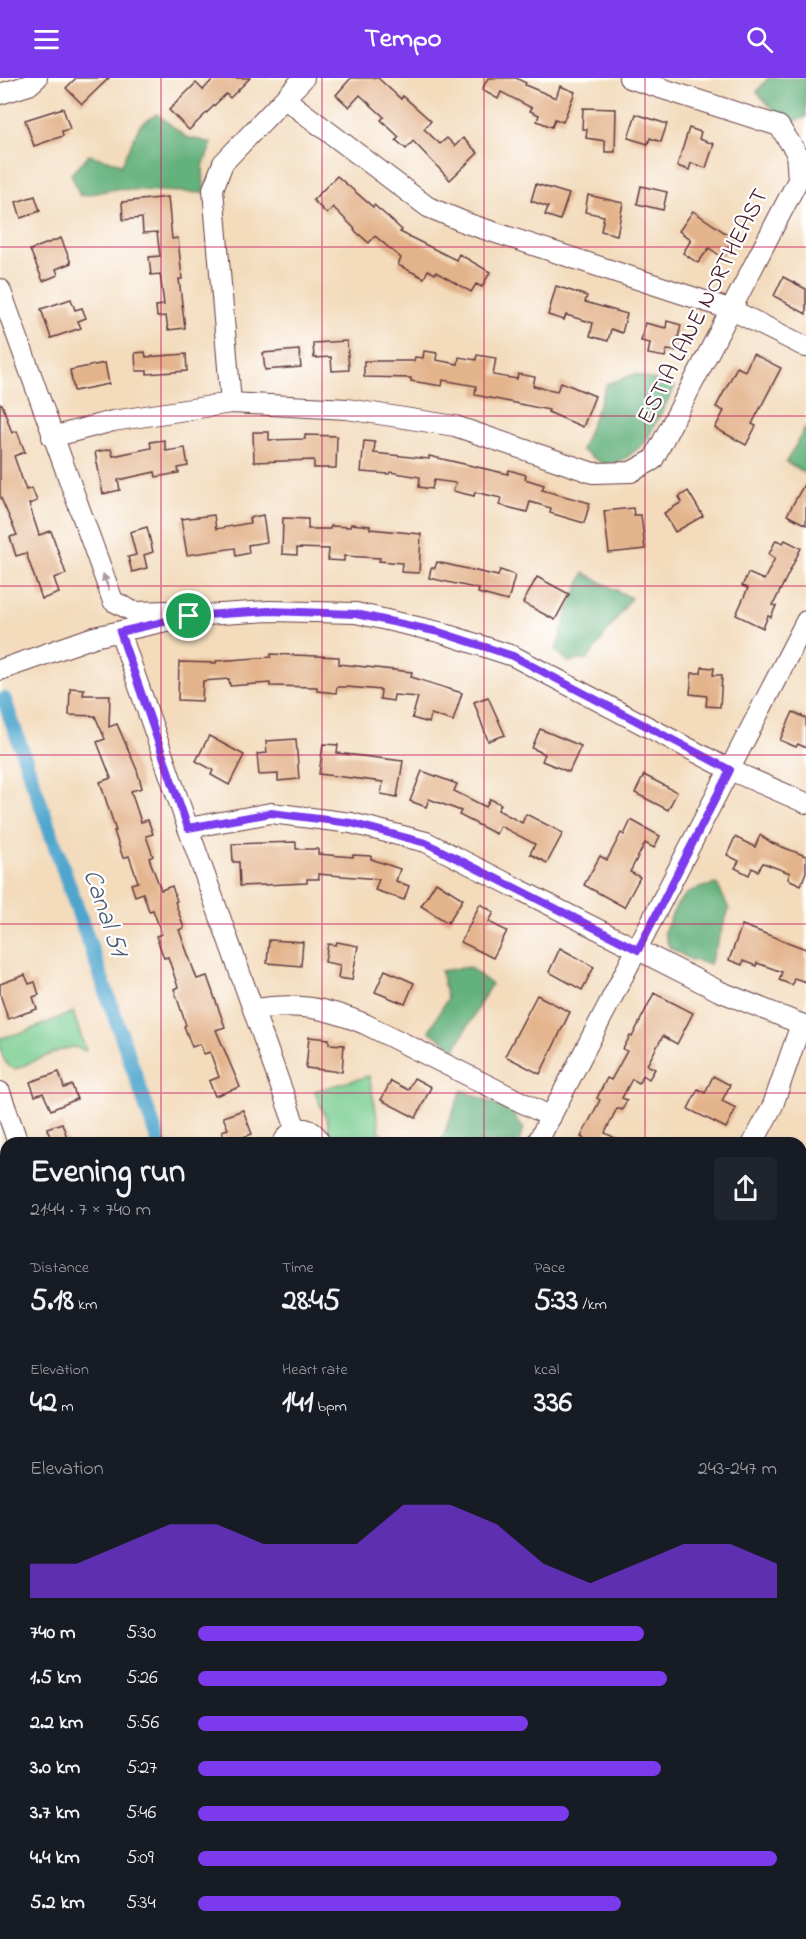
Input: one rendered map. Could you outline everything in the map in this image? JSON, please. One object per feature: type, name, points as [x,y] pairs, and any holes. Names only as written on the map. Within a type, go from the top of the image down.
[{"type":"street","points":[[0,94],[29,85],[38,78]]},
{"type":"street","points":[[52,437],[113,421],[231,403],[213,189],[222,163],[304,78]]},
{"type":"street","points":[[629,78],[662,83]]},
{"type":"street","name":"ESTIA LANE NORTHEAST","points":[[231,403],[347,409],[455,426],[593,473],[631,472],[653,460],[798,180],[796,152],[779,126],[662,83]]},
{"type":"street","points":[[285,99],[428,207],[468,224],[732,310],[806,347]]},
{"type":"street","points":[[0,289],[113,602],[134,612],[167,611],[189,616]]},
{"type":"street","points":[[0,670],[94,638],[189,616],[269,611],[356,614],[439,632],[513,656],[730,770],[806,803]]},
{"type":"street","points":[[540,1137],[806,621]]},
{"type":"street","points":[[120,632],[188,828],[255,1009],[290,1136],[302,1128],[314,1132],[317,1137]]},
{"type":"street","points":[[188,828],[271,813],[351,823],[426,843],[719,992],[803,1025],[773,1105],[756,1137]]},
{"type":"street","points":[[255,1009],[280,1005],[312,1007],[338,1012],[551,1117]]},
{"type":"street","points":[[0,1092],[16,1137]]},
{"type":"green space","points":[[768,78],[806,78],[806,117],[786,124],[757,92]]},
{"type":"green space","points":[[157,114],[186,137],[212,143],[203,166],[204,193],[116,189],[80,196],[71,174],[89,155],[122,164],[140,125]]},
{"type":"green space","points":[[635,374],[675,387],[645,443],[623,460],[605,465],[581,450],[607,384]]},
{"type":"green space","points":[[806,427],[806,474],[786,462]]},
{"type":"green space","points":[[584,573],[631,598],[588,659],[569,662],[556,651],[568,611]]},
{"type":"green space","points":[[717,884],[729,909],[710,964],[691,960],[669,947],[664,932],[677,905],[687,894]]},
{"type":"green space","points":[[469,967],[491,984],[455,1049],[429,1031],[447,999],[441,971]]},
{"type":"green space","points":[[73,1012],[86,1051],[74,1047],[61,1050],[15,1069],[7,1064],[1,1052],[0,1038],[25,1032]]},
{"type":"green space","points":[[369,1076],[383,1137],[330,1137],[327,1120],[314,1091]]},
{"type":"green space","points":[[462,1090],[509,1110],[524,1129],[521,1137],[443,1137]]},
{"type":"building","points":[[76,78],[109,78],[82,104],[66,88]]},
{"type":"building","points":[[214,78],[250,78],[230,98],[226,94],[189,130],[169,110],[196,83],[203,90]]},
{"type":"building","points":[[351,78],[378,78],[401,99],[403,96],[431,121],[424,129],[440,144],[447,138],[455,146],[463,138],[478,153],[450,180],[413,141],[406,149],[396,140],[399,137],[381,120],[384,117],[360,95],[349,107],[336,95]]},
{"type":"building","points":[[488,78],[516,78],[526,83],[525,85],[556,98],[560,86],[575,92],[563,122],[555,119],[552,127],[537,121],[539,115],[530,111],[532,108],[501,92],[498,99],[482,90]]},
{"type":"building","points":[[63,108],[70,129],[62,131],[63,136],[34,146],[25,120]]},
{"type":"building","points":[[583,108],[616,109],[615,152],[605,152],[605,141],[586,138],[587,129],[582,129]]},
{"type":"building","points":[[636,114],[667,124],[661,142],[650,138],[648,144],[628,138]]},
{"type":"building","points":[[689,128],[701,132],[699,139],[714,144],[706,168],[691,163],[689,170],[677,166]]},
{"type":"building","points":[[337,176],[388,217],[402,230],[400,232],[456,260],[459,254],[490,272],[482,287],[476,284],[471,292],[436,272],[435,274],[428,270],[424,278],[398,265],[401,258],[375,236],[369,243],[333,207],[327,214],[313,200]]},
{"type":"building","points":[[536,184],[569,194],[560,220],[545,215],[548,207],[531,201]]},
{"type":"building","points":[[641,186],[667,192],[663,210],[637,204]]},
{"type":"building","points":[[588,195],[623,203],[617,235],[601,231],[604,216],[585,212]]},
{"type":"building","points":[[35,196],[40,211],[21,218],[16,202]]},
{"type":"building","points":[[168,197],[172,239],[178,238],[182,279],[179,279],[185,328],[168,330],[166,316],[157,317],[156,306],[164,305],[160,274],[151,275],[149,257],[160,256],[157,232],[143,233],[142,218],[123,220],[122,202]]},
{"type":"building","points":[[693,211],[734,239],[722,257],[709,248],[698,263],[683,253],[691,240],[679,231]]},
{"type":"building","points":[[61,238],[71,263],[56,269],[58,275],[43,281],[30,250]]},
{"type":"building","points":[[783,277],[806,289],[806,314],[774,296]]},
{"type":"building","points":[[556,286],[587,296],[585,302],[627,314],[622,333],[611,329],[608,341],[590,336],[593,323],[566,315],[564,320],[548,315]]},
{"type":"building","points":[[71,299],[75,310],[82,308],[86,318],[78,321],[81,328],[51,338],[41,309]]},
{"type":"building","points":[[667,321],[681,325],[675,351],[667,350],[665,357],[648,354],[650,343],[641,341],[645,323],[666,328]]},
{"type":"building","points":[[347,341],[349,370],[332,371],[331,357],[314,358],[313,343]]},
{"type":"building","points":[[299,350],[301,367],[265,370],[263,353]]},
{"type":"building","points":[[424,351],[437,353],[436,360],[458,364],[459,357],[476,360],[477,355],[496,358],[493,375],[517,379],[518,374],[535,377],[533,386],[557,391],[561,382],[595,396],[583,427],[548,412],[549,410],[475,395],[476,386],[443,380],[442,386],[411,381],[411,378],[364,377],[364,361],[414,361],[415,357],[423,358]]},
{"type":"building","points":[[145,352],[146,357],[186,354],[187,371],[147,374],[147,371],[136,371],[135,353]]},
{"type":"building","points":[[753,354],[781,368],[752,424],[756,426],[746,445],[715,428],[724,411],[716,407],[737,367],[745,371]]},
{"type":"building","points":[[105,363],[109,384],[74,391],[70,370]]},
{"type":"building","points":[[0,404],[2,404],[12,433],[17,431],[25,452],[14,456],[26,490],[32,488],[37,501],[29,504],[39,535],[51,531],[66,574],[54,578],[59,593],[42,599],[26,553],[16,556],[10,537],[17,535],[0,496]]},
{"type":"building","points":[[253,432],[269,432],[269,440],[305,439],[305,435],[337,436],[336,468],[314,468],[314,460],[254,462]]},
{"type":"building","points":[[164,440],[166,451],[185,448],[188,466],[178,468],[179,473],[156,477],[155,472],[118,480],[120,490],[103,494],[95,452],[111,449],[113,456],[151,448],[150,442]]},
{"type":"building","points":[[364,441],[375,442],[374,453],[429,459],[429,456],[508,474],[509,470],[526,475],[525,479],[544,485],[542,490],[590,503],[584,523],[550,513],[551,508],[530,502],[527,512],[499,505],[501,498],[475,492],[474,496],[453,491],[456,483],[434,480],[432,489],[419,487],[420,477],[390,472],[389,474],[361,472]]},
{"type":"building","points":[[806,481],[806,525],[787,515]]},
{"type":"building","points":[[688,491],[703,516],[675,532],[664,513],[682,502],[679,497]]},
{"type":"building","points":[[633,508],[634,515],[641,515],[645,549],[609,553],[604,511]]},
{"type":"building","points":[[214,515],[216,529],[250,523],[249,518],[263,515],[267,542],[248,545],[249,553],[236,556],[235,548],[187,555],[181,519]]},
{"type":"building","points":[[283,518],[308,519],[308,529],[330,529],[331,526],[350,527],[351,524],[370,526],[370,529],[421,534],[419,573],[401,572],[402,563],[379,561],[380,558],[344,556],[344,561],[328,560],[329,549],[297,548],[297,555],[282,554]]},
{"type":"building","points":[[147,527],[153,552],[144,555],[147,568],[132,572],[128,557],[136,555],[130,532]]},
{"type":"building","points":[[776,540],[783,543],[785,540],[801,548],[773,605],[776,606],[771,617],[768,616],[763,628],[736,615],[748,588],[742,586],[748,573],[764,580],[775,558],[769,554]]},
{"type":"building","points":[[437,562],[498,576],[500,570],[515,575],[508,601],[478,593],[479,589],[429,578],[431,568],[435,568]]},
{"type":"building","points":[[537,577],[569,594],[555,620],[523,603]]},
{"type":"building","points":[[271,654],[339,657],[339,664],[412,672],[411,677],[462,693],[453,721],[431,714],[429,723],[412,718],[418,697],[394,695],[393,701],[380,699],[381,690],[337,687],[336,693],[317,691],[317,687],[270,686],[270,683],[230,686],[229,679],[203,681],[202,701],[178,700],[179,662],[216,663],[216,661],[271,657]]},
{"type":"building","points":[[702,667],[714,668],[713,675],[722,675],[720,707],[706,706],[707,696],[690,694],[692,673],[701,673]]},
{"type":"building","points":[[70,688],[84,689],[83,695],[110,695],[109,727],[117,724],[137,770],[142,788],[131,791],[141,822],[148,820],[153,834],[146,836],[153,856],[149,858],[161,890],[172,886],[184,928],[179,930],[197,979],[207,976],[225,1027],[216,1030],[240,1087],[215,1096],[209,1081],[219,1077],[210,1052],[204,1054],[200,1044],[192,1047],[174,989],[178,987],[168,957],[164,958],[156,936],[162,934],[153,910],[149,911],[143,893],[135,896],[131,884],[138,882],[129,856],[123,858],[100,782],[111,778],[97,742],[105,739],[95,716],[69,715]]},
{"type":"building","points":[[488,697],[505,735],[488,741],[474,702]]},
{"type":"building","points":[[793,712],[806,718],[806,748],[798,744],[796,747],[780,740]]},
{"type":"building","points":[[540,729],[581,746],[569,772],[542,761],[545,754],[532,748]]},
{"type":"building","points":[[209,736],[244,755],[229,785],[211,775],[213,770],[196,761]]},
{"type":"building","points":[[296,739],[299,779],[278,781],[278,774],[259,775],[257,754],[267,753],[266,741]]},
{"type":"building","points":[[323,744],[338,745],[337,753],[403,761],[397,797],[381,794],[383,782],[319,774]]},
{"type":"building","points":[[422,771],[457,784],[454,791],[486,807],[490,799],[501,804],[498,810],[522,823],[526,814],[563,833],[547,863],[530,854],[535,844],[500,826],[496,834],[459,815],[461,811],[429,799],[426,807],[410,801]]},
{"type":"building","points":[[644,775],[677,792],[668,810],[635,793]]},
{"type":"building","points":[[631,820],[660,836],[654,848],[645,843],[630,872],[640,877],[624,907],[584,885],[600,856],[607,860],[621,833],[624,835]]},
{"type":"building","points":[[760,835],[772,843],[806,856],[806,872],[801,885],[788,879],[790,873],[763,863],[758,871],[752,868],[749,875],[735,868],[739,861],[727,855],[735,837],[755,847]]},
{"type":"building","points":[[296,842],[296,849],[318,849],[318,854],[371,856],[371,859],[400,869],[396,881],[409,886],[404,900],[375,890],[379,879],[318,874],[319,879],[307,879],[307,883],[240,886],[239,862],[233,862],[232,844]]},
{"type":"building","points":[[436,882],[463,899],[448,923],[421,906]]},
{"type":"building","points":[[480,904],[494,912],[489,922],[507,931],[493,958],[461,942]]},
{"type":"building","points":[[742,925],[806,949],[806,982],[794,978],[792,985],[779,980],[782,972],[757,963],[756,966],[743,961],[742,965],[729,960]]},
{"type":"building","points":[[269,940],[303,942],[301,966],[267,963]]},
{"type":"building","points":[[337,942],[358,946],[352,980],[338,978],[340,965],[325,962],[328,944],[336,945]]},
{"type":"building","points":[[560,948],[594,967],[582,990],[549,972]]},
{"type":"building","points":[[385,970],[414,983],[405,1004],[375,992]]},
{"type":"building","points":[[25,975],[29,984],[35,982],[39,995],[33,997],[37,1009],[8,1019],[0,994],[0,984]]},
{"type":"building","points":[[654,993],[693,1013],[677,1044],[663,1036],[647,1065],[655,1069],[649,1079],[643,1075],[639,1083],[632,1079],[622,1098],[627,1100],[622,1110],[617,1108],[605,1133],[613,1137],[581,1137],[600,1100],[597,1098],[607,1078],[611,1080],[627,1051],[623,1049],[630,1036],[632,1037]]},
{"type":"building","points":[[537,995],[570,1012],[540,1074],[505,1056]]},
{"type":"building","points":[[309,1037],[329,1039],[329,1044],[344,1045],[342,1072],[306,1068]]},
{"type":"building","points":[[59,1072],[64,1088],[72,1085],[77,1099],[51,1110],[43,1093],[35,1096],[30,1082]]},
{"type":"building","points":[[713,1076],[730,1085],[722,1101],[736,1108],[726,1128],[688,1109],[698,1089],[705,1093]]},
{"type":"building","points":[[414,1078],[431,1087],[416,1118],[381,1100],[391,1081],[408,1090]]},
{"type":"building","points":[[243,1110],[252,1134],[243,1137],[224,1137],[222,1131],[228,1129],[223,1117]]},
{"type":"building","points":[[62,1123],[67,1137],[50,1137],[47,1128]]},
{"type":"waterway","name":"Canal 51","points":[[4,699],[157,1137]]},
{"type":"route","points":[[269,611],[356,614],[439,632],[513,656],[730,770],[638,950],[426,843],[351,823],[271,813],[188,828],[120,632],[189,616],[269,611]]}]
